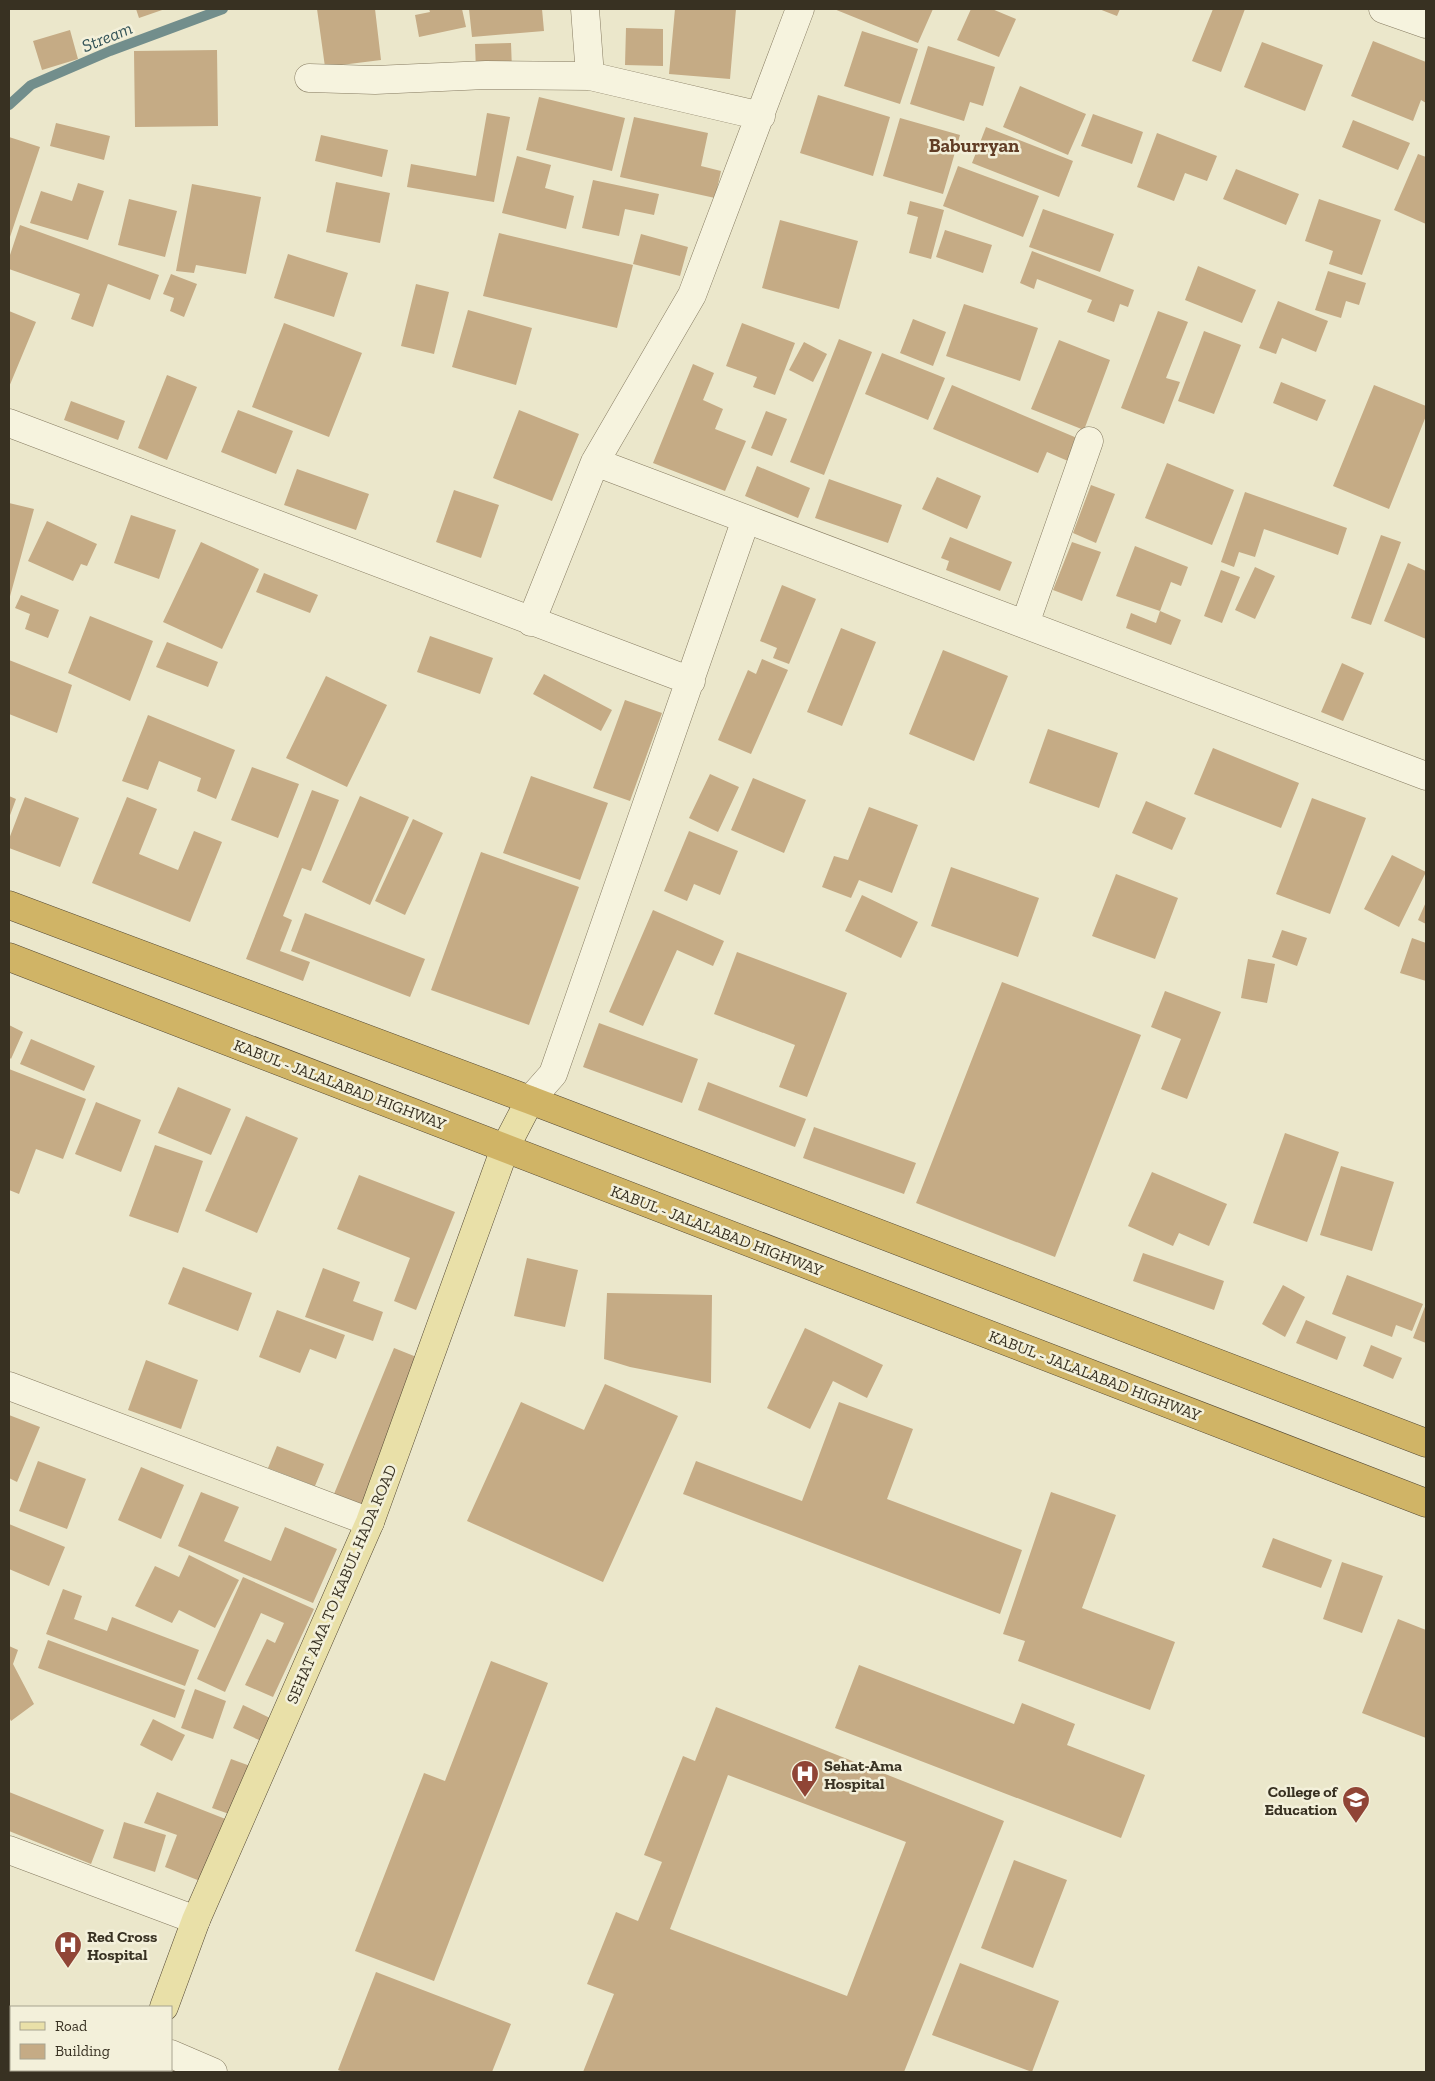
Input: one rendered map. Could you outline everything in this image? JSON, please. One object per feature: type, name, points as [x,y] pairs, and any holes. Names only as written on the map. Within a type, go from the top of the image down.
[{"type":"highway","points":[[9,905],[530,1100],[1426,1443]]},
{"type":"highway","name":"KABUL - JALALABAD HIGHWAY","points":[[9,957],[1426,1503]]},
{"type":"main road","name":"SEHAT AMA TO KABUL HADA ROAD","points":[[164,2006],[196,1920],[370,1522],[505,1148],[530,1100]]},
{"type":"street","points":[[585,9],[590,76]]},
{"type":"street","points":[[531,622],[595,462],[692,295],[800,9]]},
{"type":"street","points":[[1384,9],[1426,24]]},
{"type":"street","points":[[309,78],[375,80],[486,75],[590,76],[761,116]]},
{"type":"street","points":[[9,423],[690,681]]},
{"type":"street","points":[[1025,624],[1089,441]]},
{"type":"street","points":[[595,462],[1426,776]]},
{"type":"street","points":[[530,1100],[553,1074],[746,519]]},
{"type":"street","points":[[9,1386],[370,1522]]},
{"type":"street","points":[[9,1850],[196,1920]]},
{"type":"street","points":[[172,2054],[213,2072]]},
{"type":"building","points":[[136,9],[165,9],[139,18]]},
{"type":"building","points":[[317,9],[375,9],[381,60],[325,67]]},
{"type":"building","points":[[429,9],[462,9],[466,27],[419,37],[415,15],[430,12]]},
{"type":"building","points":[[469,9],[542,9],[544,31],[472,37]]},
{"type":"building","points":[[675,9],[736,9],[730,79],[669,74]]},
{"type":"building","points":[[834,9],[933,9],[918,43]]},
{"type":"building","points":[[971,9],[992,9],[1016,19],[999,57],[957,40]]},
{"type":"building","points":[[1099,9],[1120,9],[1117,16]]},
{"type":"building","points":[[1213,9],[1245,9],[1221,72],[1192,61]]},
{"type":"building","points":[[626,28],[663,29],[663,66],[625,65]]},
{"type":"building","points":[[70,30],[78,59],[42,70],[33,41]]},
{"type":"building","points":[[862,31],[918,49],[900,104],[844,86]]},
{"type":"building","points":[[1373,41],[1426,62],[1426,103],[1421,100],[1413,121],[1351,96]]},
{"type":"building","points":[[1262,42],[1323,65],[1305,111],[1244,87]]},
{"type":"building","points":[[511,43],[512,70],[476,71],[475,44]]},
{"type":"building","points":[[928,46],[995,67],[983,106],[970,102],[964,121],[910,104]]},
{"type":"building","points":[[217,50],[218,126],[135,127],[134,51]]},
{"type":"building","points":[[1020,86],[1086,114],[1068,155],[1003,127]]},
{"type":"building","points":[[818,95],[890,117],[873,176],[800,153]]},
{"type":"building","points":[[539,97],[625,118],[612,171],[526,150]]},
{"type":"building","points":[[487,113],[510,117],[494,202],[407,187],[411,164],[476,176]]},
{"type":"building","points":[[1093,114],[1143,132],[1132,164],[1081,146]]},
{"type":"building","points":[[634,117],[708,133],[701,166],[721,171],[715,198],[620,177]]},
{"type":"building","points":[[900,118],[960,135],[943,194],[883,176]]},
{"type":"building","points":[[1353,120],[1410,143],[1398,170],[1342,147]]},
{"type":"building","points":[[56,123],[110,136],[104,160],[50,146]]},
{"type":"building","points":[[986,127],[1073,161],[1059,197],[972,163]]},
{"type":"building","points":[[1157,133],[1217,156],[1207,181],[1185,173],[1174,201],[1137,187]]},
{"type":"building","points":[[321,135],[388,150],[382,177],[315,161]]},
{"type":"building","points":[[9,137],[40,147],[9,240]]},
{"type":"building","points":[[1418,154],[1426,157],[1426,224],[1394,210]]},
{"type":"building","points":[[517,156],[551,165],[545,188],[574,196],[566,229],[502,213]]},
{"type":"building","points":[[958,166],[1039,196],[1023,237],[943,206]]},
{"type":"building","points":[[1236,169],[1299,194],[1286,225],[1223,199]]},
{"type":"building","points":[[593,180],[659,194],[654,215],[625,209],[619,236],[582,228]]},
{"type":"building","points":[[336,182],[390,193],[380,243],[326,232]]},
{"type":"building","points":[[78,183],[104,191],[88,240],[30,223],[41,191],[72,201]]},
{"type":"building","points":[[192,184],[261,197],[246,274],[196,265],[194,273],[176,271]]},
{"type":"building","points":[[129,199],[177,211],[165,257],[118,245]]},
{"type":"building","points":[[1319,199],[1381,220],[1362,275],[1329,264],[1333,251],[1305,241]]},
{"type":"building","points":[[910,201],[944,210],[931,259],[909,253],[918,217],[907,214]]},
{"type":"building","points":[[1043,209],[1114,234],[1100,272],[1029,247]]},
{"type":"building","points":[[780,220],[858,241],[839,309],[762,288]]},
{"type":"building","points":[[20,225],[159,275],[150,300],[108,284],[93,327],[71,319],[80,294],[9,269],[9,258]]},
{"type":"building","points":[[945,230],[992,245],[983,273],[936,257]]},
{"type":"building","points":[[499,233],[633,265],[617,328],[483,296]]},
{"type":"building","points":[[641,234],[688,247],[680,276],[633,264]]},
{"type":"building","points":[[1032,251],[1134,290],[1128,307],[1120,304],[1114,322],[1087,312],[1092,300],[1037,279],[1034,289],[1020,283]]},
{"type":"building","points":[[288,254],[348,273],[334,317],[274,298]]},
{"type":"building","points":[[1198,266],[1256,290],[1242,323],[1185,300]]},
{"type":"building","points":[[1328,271],[1366,283],[1359,305],[1346,301],[1341,318],[1315,310]]},
{"type":"building","points":[[171,274],[197,284],[184,317],[170,311],[174,298],[163,294]]},
{"type":"building","points":[[416,284],[449,292],[434,354],[401,346]]},
{"type":"building","points":[[1278,301],[1328,321],[1316,352],[1282,338],[1276,354],[1259,348]]},
{"type":"building","points":[[964,304],[1038,328],[1020,381],[946,356]]},
{"type":"building","points":[[468,310],[532,328],[516,385],[452,367]]},
{"type":"building","points":[[9,311],[36,322],[9,387]]},
{"type":"building","points":[[1158,311],[1188,322],[1166,378],[1180,382],[1164,424],[1121,408]]},
{"type":"building","points":[[913,319],[946,332],[933,366],[900,353]]},
{"type":"building","points":[[284,323],[362,353],[329,437],[252,407]]},
{"type":"building","points":[[742,323],[795,343],[775,395],[753,387],[757,377],[726,366]]},
{"type":"building","points":[[1204,331],[1241,345],[1214,414],[1178,401]]},
{"type":"building","points":[[839,339],[872,352],[824,475],[790,462]]},
{"type":"building","points":[[1059,340],[1110,360],[1084,430],[1031,409]]},
{"type":"building","points":[[804,342],[827,354],[813,382],[789,370]]},
{"type":"building","points":[[882,353],[945,378],[928,420],[865,394]]},
{"type":"building","points":[[693,364],[714,373],[703,400],[723,409],[715,429],[746,441],[725,491],[653,463]]},
{"type":"building","points":[[167,375],[197,387],[167,460],[138,448]]},
{"type":"building","points":[[1281,382],[1326,400],[1317,421],[1273,403]]},
{"type":"building","points":[[952,385],[1077,438],[1068,461],[1047,452],[1038,473],[933,429]]},
{"type":"building","points":[[1374,385],[1426,406],[1426,416],[1389,509],[1333,486]]},
{"type":"building","points":[[71,401],[125,421],[118,440],[64,420]]},
{"type":"building","points":[[238,410],[293,431],[276,474],[221,452]]},
{"type":"building","points":[[519,410],[579,434],[552,501],[493,478]]},
{"type":"building","points":[[766,411],[787,419],[772,456],[751,448]]},
{"type":"building","points":[[1167,463],[1234,490],[1212,545],[1145,518]]},
{"type":"building","points":[[757,466],[810,488],[798,518],[745,496]]},
{"type":"building","points":[[297,469],[369,494],[356,530],[284,505]]},
{"type":"building","points":[[937,477],[981,496],[967,529],[922,509]]},
{"type":"building","points":[[829,479],[902,505],[888,543],[815,518]]},
{"type":"building","points":[[1091,485],[1115,494],[1096,543],[1073,533]]},
{"type":"building","points":[[454,490],[499,505],[481,558],[436,542]]},
{"type":"building","points":[[1245,492],[1347,528],[1338,555],[1264,529],[1255,557],[1239,552],[1234,567],[1221,562]]},
{"type":"building","points":[[9,503],[34,509],[9,600]]},
{"type":"building","points":[[131,515],[176,530],[159,579],[114,563]]},
{"type":"building","points":[[47,521],[97,544],[87,566],[81,564],[73,581],[28,561]]},
{"type":"building","points":[[1381,535],[1401,542],[1371,625],[1351,618]]},
{"type":"building","points":[[950,537],[1012,562],[1000,591],[946,570],[949,561],[941,558]]},
{"type":"building","points":[[201,542],[259,569],[222,649],[163,622]]},
{"type":"building","points":[[1072,542],[1101,552],[1082,601],[1053,590]]},
{"type":"building","points":[[1135,546],[1188,567],[1181,586],[1171,582],[1160,611],[1116,596]]},
{"type":"building","points":[[1408,563],[1426,571],[1426,639],[1384,621]]},
{"type":"building","points":[[1255,567],[1275,576],[1255,619],[1235,610]]},
{"type":"building","points":[[1221,570],[1240,577],[1222,623],[1204,616]]},
{"type":"building","points":[[264,573],[318,595],[310,613],[256,592]]},
{"type":"building","points":[[782,585],[816,599],[789,664],[773,658],[777,648],[760,641]]},
{"type":"building","points":[[21,595],[59,610],[48,638],[25,629],[30,614],[15,608]]},
{"type":"building","points":[[1160,611],[1181,620],[1171,645],[1126,628],[1131,613],[1156,623]]},
{"type":"building","points":[[90,616],[153,641],[130,701],[68,673]]},
{"type":"building","points":[[841,628],[876,642],[842,726],[807,712]]},
{"type":"building","points":[[430,636],[493,658],[480,694],[417,672]]},
{"type":"building","points":[[167,642],[218,662],[208,687],[156,667]]},
{"type":"building","points":[[943,650],[1008,676],[974,761],[909,734]]},
{"type":"building","points":[[762,659],[788,670],[751,754],[718,740],[748,670],[756,674]]},
{"type":"building","points":[[9,660],[72,685],[57,733],[9,714]]},
{"type":"building","points":[[1342,663],[1364,673],[1343,721],[1321,712]]},
{"type":"building","points":[[544,674],[612,710],[601,731],[533,694]]},
{"type":"building","points":[[326,676],[387,705],[347,787],[286,758]]},
{"type":"building","points":[[625,700],[662,713],[630,801],[593,788]]},
{"type":"building","points":[[148,715],[235,750],[216,799],[197,791],[201,778],[159,761],[148,790],[122,781]]},
{"type":"building","points":[[1048,729],[1118,753],[1099,808],[1029,783]]},
{"type":"building","points":[[1213,748],[1299,783],[1281,828],[1194,794]]},
{"type":"building","points":[[252,767],[299,784],[278,838],[231,820]]},
{"type":"building","points":[[710,774],[739,787],[718,832],[689,818]]},
{"type":"building","points":[[531,776],[608,803],[580,880],[503,853]]},
{"type":"building","points":[[753,778],[806,800],[784,853],[731,830]]},
{"type":"building","points":[[312,790],[339,800],[311,871],[302,868],[283,916],[292,920],[280,951],[310,962],[303,981],[246,959]]},
{"type":"building","points":[[9,796],[16,799],[9,818]]},
{"type":"building","points":[[360,796],[409,817],[370,905],[322,882]]},
{"type":"building","points":[[25,797],[79,818],[60,867],[9,848],[9,839]]},
{"type":"building","points":[[127,797],[157,809],[139,854],[178,870],[194,831],[222,842],[190,922],[92,883]]},
{"type":"building","points":[[1312,798],[1366,818],[1330,914],[1276,894]]},
{"type":"building","points":[[1146,801],[1186,818],[1172,850],[1132,833]]},
{"type":"building","points":[[869,807],[918,825],[892,893],[859,880],[851,898],[822,887],[834,856],[848,860]]},
{"type":"building","points":[[413,819],[443,833],[405,915],[375,901]]},
{"type":"building","points":[[689,831],[738,851],[720,895],[694,884],[687,901],[664,891]]},
{"type":"building","points":[[481,852],[579,887],[529,1025],[431,990]]},
{"type":"building","points":[[1392,855],[1426,872],[1399,927],[1364,909]]},
{"type":"building","points":[[951,867],[1039,898],[1018,957],[931,926]]},
{"type":"building","points":[[1116,874],[1178,898],[1155,959],[1092,936]]},
{"type":"building","points":[[862,895],[918,922],[901,958],[845,931]]},
{"type":"building","points":[[1426,902],[1426,924],[1418,920]]},
{"type":"building","points":[[653,910],[724,941],[713,966],[677,950],[643,1026],[609,1012]]},
{"type":"building","points":[[305,913],[425,959],[410,997],[291,951]]},
{"type":"building","points":[[1282,930],[1307,938],[1297,966],[1272,957]]},
{"type":"building","points":[[1412,938],[1426,943],[1426,981],[1400,973]]},
{"type":"building","points":[[737,952],[847,993],[807,1097],[779,1087],[795,1045],[714,1014]]},
{"type":"building","points":[[1248,959],[1275,964],[1267,1003],[1241,998]]},
{"type":"building","points":[[1002,982],[1141,1035],[1055,1257],[916,1203]]},
{"type":"building","points":[[1165,991],[1221,1012],[1187,1099],[1161,1089],[1181,1039],[1151,1027]]},
{"type":"building","points":[[599,1023],[698,1059],[682,1103],[583,1067]]},
{"type":"building","points":[[9,1025],[23,1032],[11,1059],[9,1057]]},
{"type":"building","points":[[31,1039],[95,1066],[84,1091],[20,1064]]},
{"type":"building","points":[[9,1069],[86,1099],[63,1159],[36,1149],[19,1194],[9,1190]]},
{"type":"building","points":[[708,1082],[806,1119],[795,1147],[698,1110]]},
{"type":"building","points":[[178,1087],[231,1109],[211,1155],[158,1133]]},
{"type":"building","points":[[96,1102],[141,1120],[121,1172],[75,1154]]},
{"type":"building","points":[[246,1116],[298,1138],[257,1233],[205,1211]]},
{"type":"building","points":[[814,1127],[916,1163],[904,1194],[803,1158]]},
{"type":"building","points":[[1285,1133],[1339,1152],[1307,1242],[1253,1223]]},
{"type":"building","points":[[155,1145],[203,1161],[178,1233],[129,1216]]},
{"type":"building","points":[[1341,1166],[1394,1182],[1372,1251],[1320,1235]]},
{"type":"building","points":[[1152,1172],[1227,1204],[1209,1246],[1179,1233],[1173,1246],[1128,1226]]},
{"type":"building","points":[[359,1175],[455,1212],[416,1310],[394,1301],[410,1258],[337,1229]]},
{"type":"building","points":[[1143,1253],[1224,1281],[1214,1310],[1133,1281]]},
{"type":"building","points":[[527,1258],[578,1270],[565,1327],[514,1316]]},
{"type":"building","points":[[183,1267],[252,1293],[238,1331],[168,1304]]},
{"type":"building","points":[[323,1268],[360,1282],[353,1301],[383,1312],[373,1341],[305,1317]]},
{"type":"building","points":[[1347,1275],[1423,1304],[1412,1331],[1396,1325],[1392,1337],[1332,1314]]},
{"type":"building","points":[[1283,1285],[1305,1297],[1285,1337],[1262,1324]]},
{"type":"building","points":[[607,1293],[712,1295],[711,1383],[630,1367],[604,1359]]},
{"type":"building","points":[[1426,1304],[1426,1343],[1413,1338]]},
{"type":"building","points":[[277,1310],[345,1335],[336,1359],[310,1349],[300,1373],[259,1357]]},
{"type":"building","points":[[1306,1320],[1346,1337],[1337,1360],[1296,1343]]},
{"type":"building","points":[[805,1328],[883,1365],[867,1398],[833,1381],[810,1429],[767,1408]]},
{"type":"building","points":[[1371,1345],[1402,1358],[1393,1379],[1363,1366]]},
{"type":"building","points":[[394,1348],[424,1360],[363,1506],[334,1494]]},
{"type":"building","points":[[146,1360],[198,1380],[181,1429],[128,1410]]},
{"type":"building","points":[[605,1384],[678,1416],[603,1582],[467,1521],[521,1402],[584,1430]]},
{"type":"building","points":[[839,1402],[913,1429],[887,1499],[1022,1550],[1000,1614],[683,1494],[696,1461],[802,1501]]},
{"type":"building","points":[[9,1415],[40,1427],[17,1482],[9,1478]]},
{"type":"building","points":[[277,1446],[324,1464],[315,1486],[268,1468]]},
{"type":"building","points":[[38,1461],[86,1479],[67,1529],[19,1511]]},
{"type":"building","points":[[141,1467],[184,1485],[161,1539],[118,1520]]},
{"type":"building","points":[[201,1492],[239,1507],[224,1541],[271,1561],[285,1527],[337,1549],[313,1603],[178,1546]]},
{"type":"building","points":[[1051,1492],[1116,1515],[1082,1608],[1175,1642],[1150,1710],[1018,1661],[1025,1641],[1003,1634]]},
{"type":"building","points":[[9,1524],[65,1547],[49,1586],[9,1569]]},
{"type":"building","points":[[1273,1538],[1332,1560],[1321,1588],[1262,1567]]},
{"type":"building","points":[[189,1555],[239,1580],[215,1628],[179,1610],[172,1623],[135,1606],[155,1566],[179,1577]]},
{"type":"building","points":[[1342,1562],[1383,1576],[1362,1633],[1323,1619]]},
{"type":"building","points":[[243,1577],[314,1609],[273,1697],[245,1685],[267,1639],[275,1643],[284,1623],[261,1613],[225,1692],[197,1679]]},
{"type":"building","points":[[63,1589],[82,1596],[74,1619],[107,1631],[112,1617],[199,1650],[185,1686],[46,1634]]},
{"type":"building","points":[[1398,1619],[1426,1630],[1426,1738],[1362,1713]]},
{"type":"building","points":[[48,1640],[185,1690],[175,1718],[38,1668]]},
{"type":"building","points":[[9,1646],[18,1650],[13,1664],[34,1704],[11,1721],[9,1717]]},
{"type":"building","points":[[491,1661],[548,1683],[434,1981],[355,1951],[424,1773],[445,1781]]},
{"type":"building","points":[[859,1665],[1014,1724],[1022,1703],[1075,1724],[1067,1745],[1145,1775],[1121,1838],[835,1728]]},
{"type":"building","points":[[195,1689],[226,1701],[213,1739],[181,1728]]},
{"type":"building","points":[[243,1705],[270,1718],[259,1740],[233,1728]]},
{"type":"building","points":[[716,1707],[1004,1821],[904,2072],[583,2072],[614,1994],[587,1984],[616,1912],[638,1921],[662,1862],[644,1855],[683,1756],[695,1761]],"holes":[[[728,1775],[906,1842],[847,1996],[670,1929]]]},
{"type":"building","points":[[153,1719],[185,1735],[172,1761],[140,1745]]},
{"type":"building","points":[[231,1759],[253,1767],[235,1816],[212,1808]]},
{"type":"building","points":[[9,1792],[104,1830],[91,1864],[9,1831]]},
{"type":"building","points":[[157,1792],[228,1820],[200,1881],[165,1867],[177,1835],[144,1823]]},
{"type":"building","points":[[124,1822],[166,1835],[155,1872],[113,1858]]},
{"type":"building","points":[[1014,1860],[1067,1880],[1033,1968],[981,1948]]},
{"type":"building","points":[[960,1963],[1059,2001],[1032,2072],[932,2035]]},
{"type":"building","points":[[376,1972],[511,2024],[492,2072],[344,2072],[338,2070]]},
{"type":"waterway","name":"Stream","points":[[9,105],[31,85],[110,51],[223,9]]},
{"type":"place","name":"Sehat-Ama Hospital","points":[[805,1798]]},
{"type":"place","name":"College of Education","points":[[1356,1824]]},
{"type":"place","name":"Red Cross Hospital","points":[[68,1969]]},
{"type":"district","name":"Baburryan","points":[[974,145]]}]
